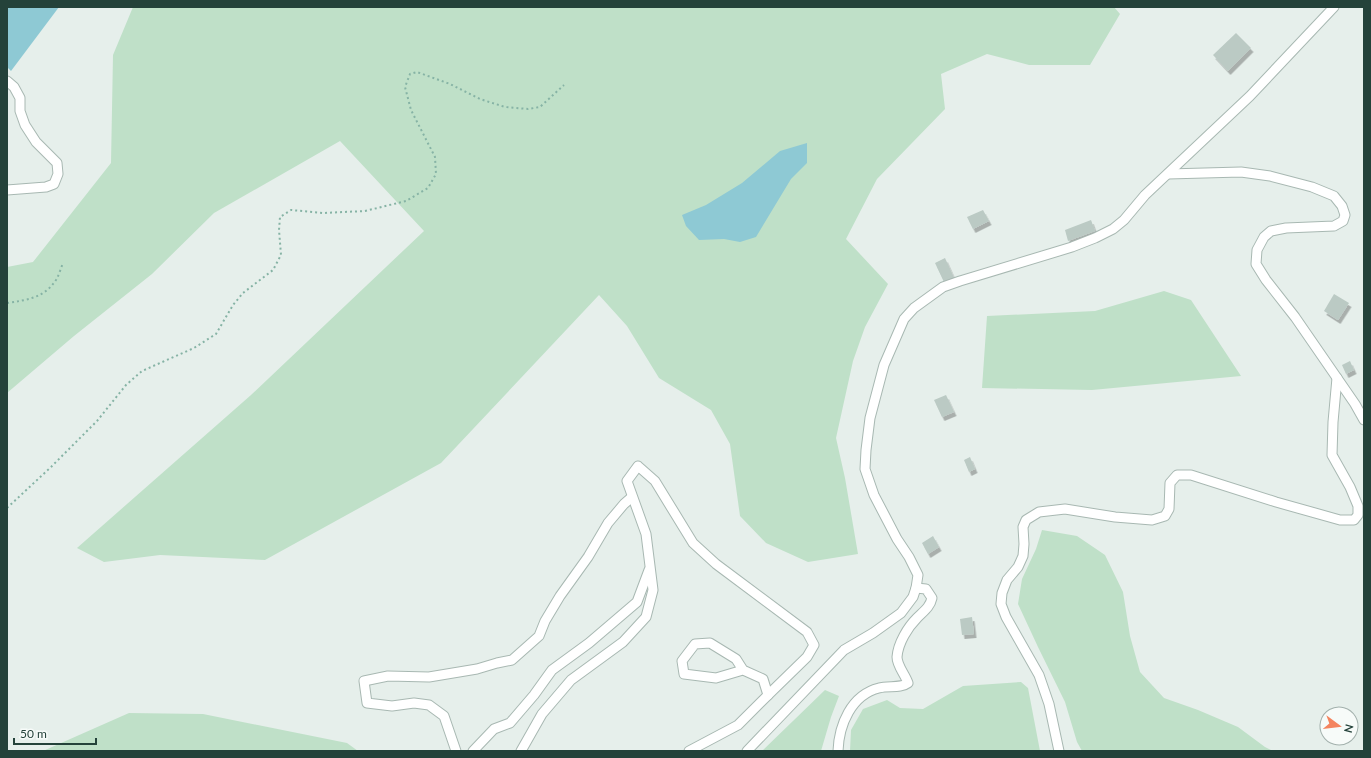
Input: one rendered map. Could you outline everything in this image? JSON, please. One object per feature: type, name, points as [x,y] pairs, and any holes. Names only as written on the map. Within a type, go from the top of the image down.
[{"type":"street","points":[[747,751],[844,650],[873,633],[901,613],[913,597],[918,575],[874,495],[865,469],[870,418],[884,365],[904,319],[914,308],[943,288],[960,281],[1072,247],[1113,229],[1124,220],[1145,195],[1250,96],[1334,7]]},
{"type":"street","points":[[7,81],[14,87],[20,98],[20,111],[25,125],[36,142],[57,163],[58,174],[54,184],[46,187],[7,190]]},
{"type":"street","points":[[1168,174],[1241,172],[1270,176],[1312,187],[1334,196],[1342,206],[1344,215],[1343,221],[1334,226],[1271,230],[1264,237],[1257,250],[1256,264],[1266,280],[1295,317],[1355,404],[1364,420]]},
{"type":"street","points":[[1059,751],[1049,704],[1039,675],[1006,617],[1001,604],[1002,593],[1007,580],[1018,567],[1023,556],[1023,527],[1026,520],[1039,512],[1065,509],[1115,517],[1152,520],[1165,516],[1169,509],[1170,483],[1177,475],[1192,475],[1276,502],[1340,520],[1354,520],[1358,515],[1358,506],[1350,487],[1332,455],[1336,378]]},
{"type":"street","points":[[521,751],[542,714],[571,680],[623,642],[646,616],[653,590],[646,534],[627,481],[638,466],[655,481],[693,543],[716,564],[807,632],[814,645],[807,657],[738,725],[689,751]]},
{"type":"street","points":[[456,751],[444,716],[429,705],[414,703],[392,706],[367,703],[364,680],[388,676],[429,677],[477,669],[512,660],[539,636],[545,621],[560,596],[588,557],[608,523],[632,497]]},
{"type":"street","points":[[473,751],[494,729],[510,723],[534,695],[552,670],[589,643],[637,602],[647,579],[650,567]]},
{"type":"street","points":[[838,751],[838,744],[845,717],[856,701],[865,693],[879,688],[904,686],[908,683],[899,665],[899,650],[906,631],[931,605],[932,598],[926,588],[916,588]]},
{"type":"street","points":[[743,670],[716,678],[684,674],[682,661],[695,644],[710,643],[736,659],[743,670],[763,679],[768,695]]},
{"type":"path","points":[[7,508],[92,426],[126,385],[142,371],[194,348],[216,334],[233,305],[243,292],[273,270],[281,255],[279,230],[280,217],[291,210],[322,213],[365,211],[406,201],[428,188],[436,174],[435,156],[411,110],[405,87],[410,74],[417,72],[450,84],[480,99],[504,107],[528,109],[540,107],[564,85]]},
{"type":"path","points":[[7,303],[31,299],[48,290],[57,279],[63,263]]},
{"type":"green space","points":[[133,7],[1114,7],[1120,14],[1090,65],[1029,65],[987,54],[941,74],[945,109],[877,179],[846,239],[888,284],[865,327],[853,361],[836,438],[845,478],[858,554],[808,562],[766,543],[740,516],[730,444],[711,410],[659,378],[627,326],[599,295],[441,463],[265,560],[160,555],[104,562],[77,548],[251,395],[424,231],[340,141],[214,213],[152,274],[74,336],[7,393],[7,267],[33,262],[111,163],[113,55]]},
{"type":"green space","points":[[1164,291],[1191,300],[1241,376],[1092,390],[982,388],[987,316],[1095,311]]},
{"type":"green space","points":[[1042,530],[1077,536],[1105,555],[1123,592],[1130,636],[1140,672],[1164,698],[1198,710],[1238,727],[1265,747],[1273,751],[1082,751],[1077,742],[1065,702],[1018,604],[1022,579],[1036,549]]},
{"type":"green space","points":[[1021,682],[1028,688],[1040,751],[850,751],[851,730],[863,709],[887,700],[900,708],[923,709],[963,686]]},
{"type":"green space","points":[[825,690],[839,696],[821,751],[762,751]]},
{"type":"green space","points":[[129,713],[203,714],[347,743],[358,751],[43,751]]},
{"type":"water","points":[[7,7],[59,7],[11,71],[7,67]]},
{"type":"water","points":[[807,143],[807,163],[791,179],[756,237],[740,242],[724,239],[699,240],[686,226],[682,215],[706,205],[742,183],[780,151]]},
{"type":"building","points":[[1236,33],[1251,48],[1228,71],[1213,55]]},
{"type":"building","points":[[983,210],[989,221],[973,229],[967,217]]},
{"type":"building","points":[[1091,220],[1095,231],[1068,241],[1065,230]]},
{"type":"building","points":[[945,258],[954,278],[944,282],[935,263]]},
{"type":"building","points":[[1334,294],[1349,303],[1338,320],[1324,311]]},
{"type":"building","points":[[1350,361],[1354,370],[1346,374],[1342,365]]},
{"type":"building","points":[[946,395],[954,412],[942,417],[934,400]]},
{"type":"building","points":[[970,457],[975,469],[969,472],[964,460]]},
{"type":"building","points":[[933,536],[939,547],[928,554],[922,543]]},
{"type":"building","points":[[972,617],[974,634],[962,635],[960,619]]}]
